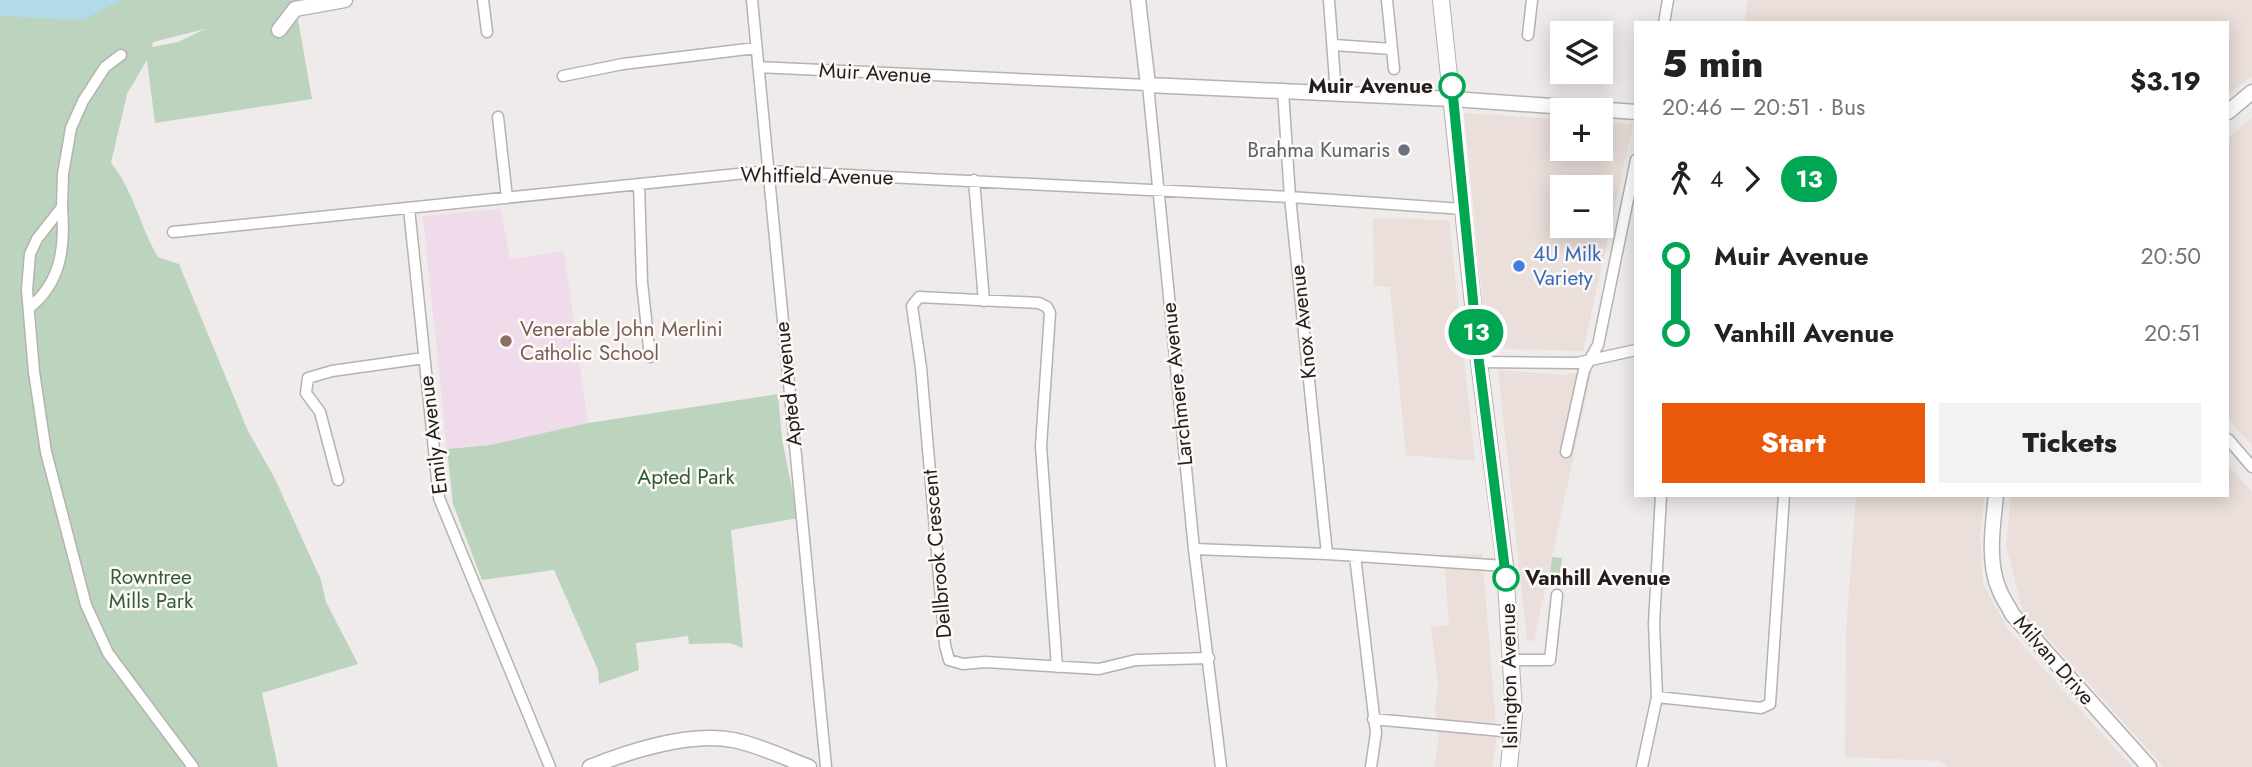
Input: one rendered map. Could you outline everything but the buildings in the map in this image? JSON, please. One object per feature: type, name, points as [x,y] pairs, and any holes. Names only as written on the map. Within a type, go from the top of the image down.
[{"type":"main road","name":"Islington Avenue","points":[[1441,0],[1479,362],[1505,566],[1513,733],[1509,767]]},
{"type":"street","points":[[279,30],[295,9],[345,0]]},
{"type":"street","points":[[483,0],[487,32]]},
{"type":"street","name":"Apted Avenue","points":[[752,0],[826,767]]},
{"type":"street","name":"Larchmere Avenue","points":[[1138,0],[1194,549],[1221,767]]},
{"type":"street","points":[[1329,0],[1336,94]]},
{"type":"street","points":[[1387,0],[1394,69]]},
{"type":"street","points":[[1528,35],[1532,0]]},
{"type":"street","points":[[1664,21],[1668,0]]},
{"type":"street","points":[[1334,45],[1392,49]]},
{"type":"street","points":[[562,76],[635,62],[756,48]]},
{"type":"street","points":[[29,308],[44,294],[58,270],[64,235],[62,174],[71,128],[94,83],[121,54]]},
{"type":"street","name":"Muir Avenue","points":[[758,67],[1453,99],[1634,112]]},
{"type":"street","name":"Knox Avenue","points":[[1283,91],[1290,197],[1327,554]]},
{"type":"street","points":[[2229,111],[2252,92]]},
{"type":"street","points":[[498,117],[507,198]]},
{"type":"street","points":[[1566,452],[1584,370],[1598,345],[1634,170]]},
{"type":"street","name":"Whitfield Avenue","points":[[173,232],[767,171],[1290,197],[1463,209]]},
{"type":"street","points":[[974,180],[984,300],[1039,303],[1047,307],[1050,313],[1041,446],[1057,667]]},
{"type":"street","points":[[639,184],[642,282],[650,357]]},
{"type":"street","points":[[62,207],[32,247],[27,290],[46,452],[86,605],[108,653],[192,767]]},
{"type":"street","name":"Emily Avenue","points":[[409,208],[439,498],[550,767]]},
{"type":"street","name":"Dellbrook Crescent","points":[[984,300],[923,296],[915,299],[912,306],[921,369],[946,652],[949,660],[956,663],[1099,669],[1136,660],[1209,658]]},
{"type":"street","points":[[1479,362],[1577,363],[1634,350]]},
{"type":"street","points":[[338,480],[320,412],[306,393],[308,378],[332,371],[424,358]]},
{"type":"street","points":[[2229,440],[2252,467]]},
{"type":"street","points":[[1642,767],[1657,697],[1654,624],[1661,497]]},
{"type":"street","points":[[1657,697],[1761,708],[1770,704],[1784,497]]},
{"type":"street","name":"Milvan Drive","points":[[1996,497],[1992,534],[1995,571],[1999,590],[2012,614],[2149,767]]},
{"type":"street","points":[[1194,549],[1327,554],[1505,566]]},
{"type":"street","points":[[1355,556],[1376,733],[1371,767]]},
{"type":"street","points":[[1511,660],[1550,660],[1557,595]]},
{"type":"street","points":[[1373,719],[1513,733]]},
{"type":"street","points":[[590,767],[640,749],[715,738],[737,740],[782,762],[809,767]]},
{"type":"shaded area","points":[[1748,0],[2252,0],[2252,76],[2229,94],[2229,21],[1744,21]]},
{"type":"shaded area","points":[[1464,113],[1550,118],[1550,161],[1613,161],[1613,123],[1633,124],[1613,215],[1613,175],[1550,175],[1550,238],[1608,238],[1583,351],[1487,348]]},
{"type":"shaded area","points":[[2252,118],[2252,446],[2229,419],[2229,137]]},
{"type":"shaded area","name":"Venerable John Merlini Catholic School","points":[[501,209],[510,259],[564,251],[588,423],[490,445],[447,449],[423,216]]},
{"type":"shaded area","points":[[1373,218],[1449,220],[1475,461],[1406,455],[1390,287],[1374,286]]},
{"type":"shaded area","points":[[1498,370],[1565,375],[1592,370],[1534,641],[1527,640]]},
{"type":"shaded area","points":[[2229,466],[2252,492],[2252,767],[2164,767],[2022,610],[2006,544],[2011,497],[2229,497]]},
{"type":"shaded area","points":[[1856,497],[1985,497],[1980,536],[1983,584],[2008,629],[2132,767],[1948,767],[1941,761],[1845,757],[1846,634]]},
{"type":"shaded area","points":[[1482,554],[1495,712],[1496,744],[1492,767],[1434,767],[1439,739],[1435,708],[1438,686],[1431,627],[1449,625],[1444,555]]},
{"type":"green space","name":"Rowntree Mills Park","points":[[0,0],[330,0],[296,8],[312,99],[155,123],[147,60],[127,94],[111,163],[131,196],[158,257],[179,264],[248,431],[274,477],[321,580],[326,602],[358,664],[262,693],[278,767],[0,767]],"holes":[[[205,29],[178,42],[152,47],[153,42]]]},
{"type":"green space","name":"Apted Park","points":[[778,394],[782,439],[798,518],[731,530],[743,648],[730,643],[689,644],[688,636],[636,643],[639,670],[599,684],[598,670],[554,570],[482,580],[453,504],[447,449],[490,445],[588,423]]},
{"type":"green space","points":[[1552,557],[1562,558],[1559,582],[1549,581]]},
{"type":"water","points":[[0,0],[123,0],[82,20],[0,16]]},
{"type":"bus line","name":"13","points":[[1452,86],[1479,362],[1506,578]]},
{"type":"place","name":"Muir Avenue","points":[[1452,86]]},
{"type":"place","name":"Brahma Kumaris","points":[[1404,150]]},
{"type":"place","name":"4U Milk Variety","points":[[1519,266]]},
{"type":"place","name":"Venerable John Merlini Catholic School","points":[[506,341]]},
{"type":"place","name":"Vanhill Avenue","points":[[1506,578]]}]
